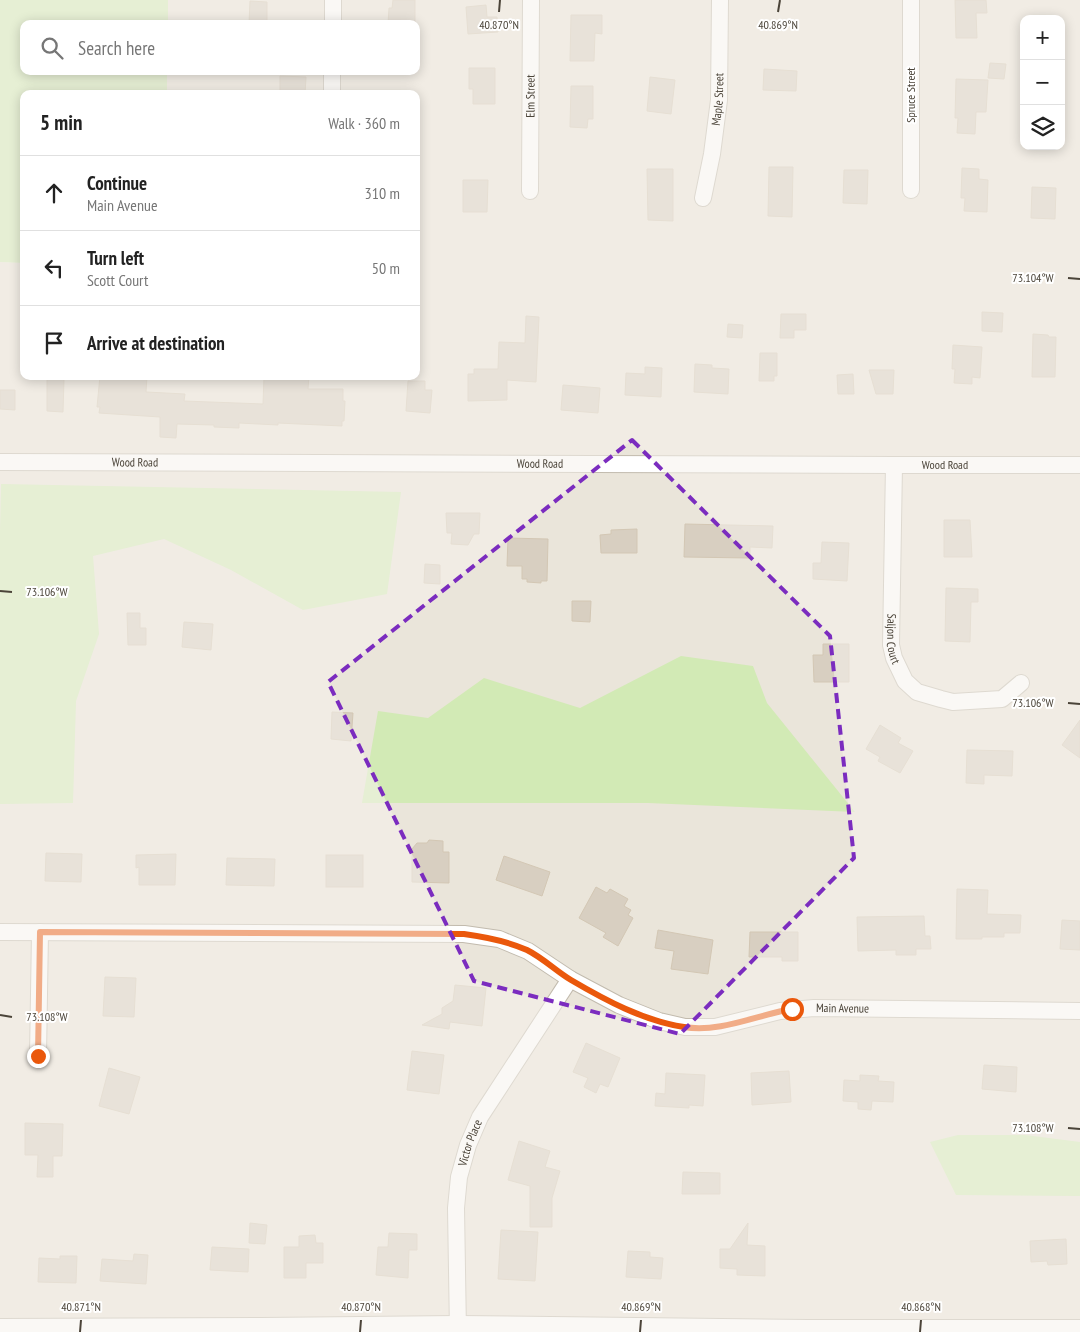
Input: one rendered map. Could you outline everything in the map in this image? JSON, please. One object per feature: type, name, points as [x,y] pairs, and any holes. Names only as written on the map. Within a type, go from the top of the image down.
[{"type":"street","points":[[333,0],[333,20]]},
{"type":"street","name":"Elm Street","points":[[530,191],[531,0]]},
{"type":"street","name":"Maple Street","points":[[703,198],[712,154],[719,100],[720,0]]},
{"type":"street","name":"Spruce Street","points":[[911,190],[912,0]]},
{"type":"street","points":[[332,75],[332,90]]},
{"type":"street","name":"Wood Road","points":[[0,462],[894,466],[1080,465]]},
{"type":"street","name":"Saljon Court","points":[[894,466],[891,645],[894,658],[905,681],[918,692],[953,702],[1002,699],[1021,683]]},
{"type":"street","name":"Main Avenue","points":[[0,932],[464,934],[499,939],[528,951],[596,994],[659,1021],[685,1027],[715,1027],[780,1011],[814,1008],[1080,1011]]},
{"type":"street","points":[[38,1056],[40,932]]},
{"type":"street","name":"Victor Place","points":[[458,1328],[456,1208],[459,1176],[468,1145],[480,1117],[570,979]]},
{"type":"street","points":[[0,1327],[592,1327],[962,1330],[1080,1328]]},
{"type":"highlighted area","points":[[632,440],[830,636],[854,858],[680,1034],[474,981],[328,682]]},
{"type":"shaded area","points":[[168,0],[1080,0],[1080,1332],[0,1332],[0,262],[20,263],[20,380],[420,380],[420,90],[167,90],[167,75],[420,75],[420,20],[168,20]]},
{"type":"green space","points":[[0,0],[168,0],[168,20],[20,20],[20,75],[167,75],[167,90],[20,90],[20,263],[0,262]]},
{"type":"green space","points":[[1,484],[401,492],[387,594],[303,610],[231,570],[164,539],[93,556],[99,634],[76,701],[73,803],[0,804]]},
{"type":"green space","points":[[681,656],[753,666],[767,703],[855,812],[648,803],[362,803],[378,711],[428,718],[484,678],[580,708]]},
{"type":"green space","points":[[958,1135],[1025,1135],[1080,1142],[1080,1196],[956,1195],[930,1142]]},
{"type":"building","points":[[393,0],[415,0],[415,20],[388,20],[389,8],[392,8]]},
{"type":"building","points":[[955,0],[986,0],[987,13],[976,13],[977,38],[956,38]]},
{"type":"building","points":[[250,1],[267,2],[267,20],[249,20]]},
{"type":"building","points":[[486,5],[487,17],[497,17],[498,32],[468,34],[466,7]]},
{"type":"building","points":[[571,15],[602,15],[602,34],[595,33],[594,61],[570,61]]},
{"type":"building","points":[[990,63],[1006,64],[1004,79],[988,78]]},
{"type":"building","points":[[469,68],[495,68],[495,104],[473,104],[473,89],[469,89]]},
{"type":"building","points":[[764,69],[797,71],[796,91],[763,90]]},
{"type":"building","points":[[280,76],[306,77],[305,90],[280,90]]},
{"type":"building","points":[[650,77],[675,80],[671,114],[647,111]]},
{"type":"building","points":[[956,79],[988,80],[986,112],[976,112],[975,134],[957,133],[958,118],[955,118]]},
{"type":"building","points":[[571,86],[593,86],[593,119],[588,119],[587,128],[570,127]]},
{"type":"building","points":[[769,167],[793,167],[792,217],[768,216]]},
{"type":"building","points":[[962,168],[979,169],[979,179],[988,180],[987,212],[964,211],[965,198],[961,198]]},
{"type":"building","points":[[647,169],[673,169],[673,221],[648,220]]},
{"type":"building","points":[[844,170],[868,170],[867,204],[843,203]]},
{"type":"building","points":[[463,180],[488,180],[487,212],[463,212]]},
{"type":"building","points":[[1032,187],[1056,188],[1055,219],[1031,218]]},
{"type":"building","points":[[982,312],[1003,313],[1002,332],[982,331]]},
{"type":"building","points":[[781,314],[806,314],[806,330],[794,330],[794,338],[780,338]]},
{"type":"building","points":[[526,316],[539,317],[536,382],[507,380],[507,400],[468,401],[468,374],[474,374],[474,369],[498,369],[499,342],[525,343]]},
{"type":"building","points":[[728,324],[743,325],[742,338],[727,337]]},
{"type":"building","points":[[1033,334],[1056,337],[1055,377],[1032,377]]},
{"type":"building","points":[[953,345],[982,347],[980,378],[972,377],[972,384],[954,383],[955,369],[952,369]]},
{"type":"building","points":[[760,353],[777,353],[777,376],[774,376],[774,381],[759,381]]},
{"type":"building","points":[[695,364],[729,369],[728,394],[694,392]]},
{"type":"building","points":[[645,367],[662,368],[661,397],[625,395],[626,373],[645,374]]},
{"type":"building","points":[[869,370],[894,370],[893,394],[876,394]]},
{"type":"building","points":[[853,374],[854,394],[838,394],[837,375]]},
{"type":"building","points":[[47,380],[64,380],[63,412],[47,411]]},
{"type":"building","points":[[100,380],[147,380],[146,392],[185,394],[184,401],[263,404],[264,380],[309,380],[308,389],[343,389],[343,401],[345,401],[342,426],[239,423],[239,428],[177,424],[176,438],[160,437],[160,417],[99,413],[100,407],[97,407]]},
{"type":"building","points":[[408,381],[425,381],[425,390],[432,390],[430,413],[406,411]]},
{"type":"building","points":[[563,385],[600,388],[598,413],[561,410]]},
{"type":"building","points":[[0,390],[15,390],[15,410],[0,409]]},
{"type":"building","points":[[446,513],[480,513],[479,534],[474,534],[468,545],[451,544],[452,533],[447,533]]},
{"type":"building","points":[[944,520],[970,520],[972,557],[944,557]]},
{"type":"building","points":[[685,524],[773,526],[772,548],[750,547],[750,558],[684,557]]},
{"type":"building","points":[[637,529],[637,553],[601,553],[600,535],[611,534],[611,530]]},
{"type":"building","points":[[508,538],[548,539],[547,581],[541,581],[541,583],[527,582],[527,579],[522,579],[522,566],[507,566]]},
{"type":"building","points":[[822,542],[849,543],[847,581],[813,579],[813,563],[821,563]]},
{"type":"building","points":[[425,564],[440,565],[440,584],[424,583]]},
{"type":"building","points":[[946,588],[978,589],[978,602],[971,602],[970,642],[945,641]]},
{"type":"building","points":[[572,601],[591,601],[590,622],[572,621]]},
{"type":"building","points":[[127,613],[140,613],[140,628],[146,628],[146,645],[128,645]]},
{"type":"building","points":[[184,622],[213,624],[211,650],[182,647]]},
{"type":"building","points":[[823,644],[849,644],[849,682],[814,682],[813,655],[823,655]]},
{"type":"building","points":[[332,712],[353,713],[351,741],[331,739]]},
{"type":"building","points":[[1080,720],[1080,758],[1062,745]]},
{"type":"building","points":[[880,725],[901,738],[898,743],[913,751],[900,773],[878,761],[880,757],[866,749]]},
{"type":"building","points":[[967,750],[1013,751],[1012,776],[984,775],[984,784],[966,783]]},
{"type":"building","points":[[429,840],[443,841],[443,852],[449,852],[449,883],[412,882],[412,849],[417,843],[427,843]]},
{"type":"building","points":[[46,853],[82,854],[81,882],[45,881]]},
{"type":"building","points":[[176,854],[175,885],[139,885],[139,867],[136,868],[136,855]]},
{"type":"building","points":[[326,855],[363,855],[363,887],[326,887]]},
{"type":"building","points":[[504,856],[550,872],[542,896],[496,880]]},
{"type":"building","points":[[227,858],[275,859],[274,886],[226,885]]},
{"type":"building","points":[[596,887],[607,893],[610,889],[628,899],[624,906],[631,910],[628,915],[633,918],[618,946],[603,937],[606,933],[579,918]]},
{"type":"building","points":[[957,889],[988,890],[987,914],[1021,915],[1020,933],[1004,933],[1004,937],[956,939]]},
{"type":"building","points":[[924,916],[925,936],[930,936],[931,949],[916,949],[916,955],[896,955],[896,950],[858,951],[857,917]]},
{"type":"building","points":[[1062,920],[1080,921],[1080,950],[1060,949]]},
{"type":"building","points":[[658,930],[713,940],[708,974],[671,969],[674,951],[655,948]]},
{"type":"building","points":[[750,932],[798,932],[798,961],[782,961],[782,957],[749,957]]},
{"type":"building","points":[[105,977],[136,978],[134,1017],[103,1016]]},
{"type":"building","points":[[455,985],[486,988],[482,1026],[450,1022],[449,1029],[422,1025],[442,1014],[442,1008],[453,1001]]},
{"type":"building","points":[[586,1043],[620,1058],[608,1087],[600,1084],[596,1093],[584,1087],[588,1078],[573,1072]]},
{"type":"building","points":[[412,1051],[444,1055],[439,1094],[407,1090]]},
{"type":"building","points":[[984,1065],[1017,1067],[1016,1092],[982,1089]]},
{"type":"building","points":[[109,1068],[140,1077],[129,1114],[99,1106]]},
{"type":"building","points":[[789,1071],[791,1102],[752,1105],[751,1073]]},
{"type":"building","points":[[666,1073],[705,1075],[703,1106],[689,1105],[689,1108],[655,1106],[656,1093],[665,1094]]},
{"type":"building","points":[[860,1075],[879,1076],[878,1081],[894,1082],[893,1102],[872,1101],[871,1110],[858,1109],[858,1102],[843,1101],[844,1080],[860,1081]]},
{"type":"building","points":[[25,1123],[63,1124],[62,1156],[53,1156],[53,1177],[37,1177],[38,1155],[25,1155]]},
{"type":"building","points":[[519,1141],[550,1151],[545,1167],[560,1171],[552,1198],[552,1227],[530,1227],[530,1186],[508,1180]]},
{"type":"building","points":[[683,1172],[720,1173],[720,1194],[682,1194]]},
{"type":"building","points":[[250,1223],[267,1225],[265,1244],[249,1243]]},
{"type":"building","points":[[748,1223],[747,1245],[765,1246],[765,1276],[737,1275],[737,1269],[720,1268],[720,1249],[730,1249]]},
{"type":"building","points":[[501,1230],[538,1232],[535,1281],[498,1279]]},
{"type":"building","points":[[389,1233],[417,1234],[417,1250],[409,1250],[408,1278],[376,1275],[378,1247],[388,1247]]},
{"type":"building","points":[[315,1235],[316,1243],[323,1243],[323,1263],[306,1263],[306,1278],[284,1278],[284,1247],[299,1247],[299,1236]]},
{"type":"building","points":[[1066,1239],[1067,1264],[1048,1265],[1047,1261],[1031,1262],[1030,1241]]},
{"type":"building","points":[[212,1247],[249,1249],[248,1272],[210,1270]]},
{"type":"building","points":[[628,1251],[650,1252],[650,1257],[663,1258],[661,1279],[626,1277]]},
{"type":"building","points":[[134,1254],[148,1255],[146,1284],[100,1281],[102,1259],[133,1261]]},
{"type":"building","points":[[60,1256],[77,1256],[76,1283],[38,1282],[39,1258],[60,1259]]},
{"type":"route","points":[[38,1056],[40,932],[464,934],[499,939],[528,951],[596,994],[659,1021],[685,1027],[715,1027],[792,1009]]}]
